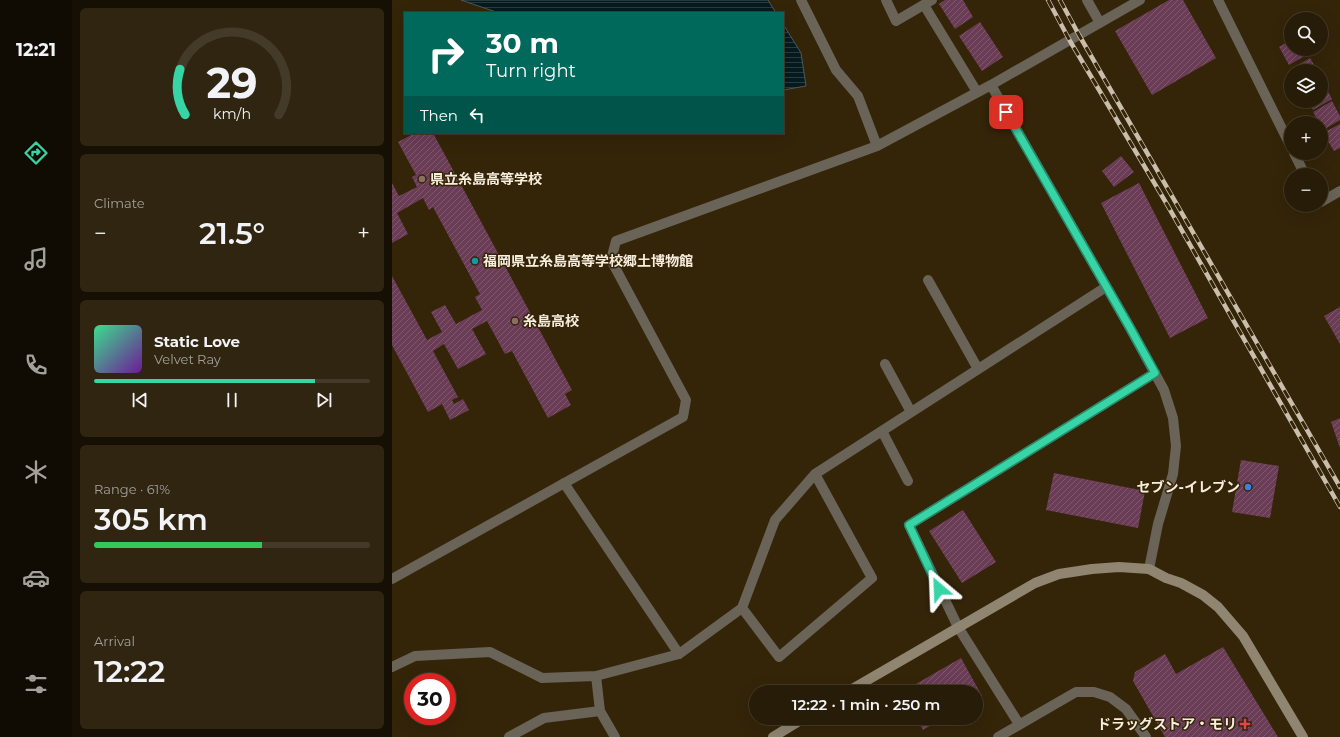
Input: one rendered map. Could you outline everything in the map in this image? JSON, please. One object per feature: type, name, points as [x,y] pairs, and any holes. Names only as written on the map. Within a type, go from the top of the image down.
[{"type":"street","points":[[801,0],[836,70],[858,96],[877,146]]},
{"type":"street","points":[[886,0],[896,21],[928,2],[977,92]]},
{"type":"street","points":[[1087,0],[1100,23]]},
{"type":"street","points":[[392,579],[683,417],[686,400],[611,260],[616,241],[877,146],[991,85],[1140,0]]},
{"type":"street","points":[[1218,0],[1284,133]]},
{"type":"street","points":[[991,85],[1164,390],[1173,418],[1176,446],[1173,474],[1158,524],[1149,569]]},
{"type":"street","points":[[1328,200],[1340,191]]},
{"type":"street","points":[[928,280],[978,369]]},
{"type":"street","points":[[392,667],[415,656],[490,652],[542,678],[596,676],[679,654],[742,608],[775,520],[815,474],[1106,287]]},
{"type":"street","points":[[885,364],[912,412]]},
{"type":"street","points":[[1019,724],[958,627],[909,525],[1155,373]]},
{"type":"street","points":[[882,431],[908,481]]},
{"type":"street","points":[[742,608],[779,657],[872,578],[815,474]]},
{"type":"street","points":[[564,483],[679,654]]},
{"type":"street","points":[[859,685],[1035,583],[1059,574],[1092,569],[1119,567],[1149,569],[1166,578],[1181,583],[1203,595],[1218,607],[1243,636],[1303,737]]},
{"type":"street","points":[[596,676],[600,711],[615,737]]},
{"type":"street","points":[[998,737],[1076,692],[1094,692],[1110,697],[1126,709],[1146,737]]},
{"type":"street","points":[[509,737],[544,718],[600,711]]},
{"type":"street","points":[[773,737],[793,725]]},
{"type":"water","points":[[461,0],[768,0],[775,12],[496,12]]},
{"type":"water","points":[[784,26],[801,53],[806,86],[784,90]]},
{"type":"building","points":[[945,0],[963,0],[973,17],[955,29],[939,4]]},
{"type":"building","points":[[1169,0],[1183,0],[1216,58],[1152,95],[1115,31]]},
{"type":"building","points":[[980,22],[1003,57],[982,71],[959,36]]},
{"type":"building","points":[[1284,44],[1284,56],[1279,47]]},
{"type":"building","points":[[1284,56],[1305,56],[1291,64],[1288,64]]},
{"type":"building","points":[[1310,58],[1314,64],[1300,64]]},
{"type":"building","points":[[1328,92],[1332,99],[1328,101]]},
{"type":"building","points":[[1332,101],[1340,116],[1340,120],[1328,127],[1328,116],[1315,116],[1313,112],[1320,108],[1328,108],[1328,103]]},
{"type":"building","points":[[1340,124],[1340,148],[1334,151],[1328,141],[1328,130]]},
{"type":"building","points":[[413,134],[434,134],[572,390],[565,394],[571,405],[548,418],[512,351],[505,354],[487,321],[472,329],[486,354],[458,369],[444,344],[433,351],[458,397],[452,400],[454,404],[463,399],[469,410],[450,420],[442,404],[428,412],[392,345],[392,276],[427,340],[442,332],[431,312],[445,305],[456,324],[482,310],[475,297],[480,294],[433,207],[429,210],[423,198],[397,213],[408,234],[392,243],[392,183],[399,196],[417,187],[412,177],[416,175],[398,142]]},
{"type":"building","points":[[1121,156],[1134,172],[1114,187],[1102,171]]},
{"type":"building","points":[[1139,183],[1208,318],[1170,338],[1101,203]]},
{"type":"building","points":[[1340,307],[1340,344],[1324,316]]},
{"type":"building","points":[[1340,418],[1340,448],[1331,422]]},
{"type":"building","points":[[1241,460],[1279,466],[1270,518],[1232,512]]},
{"type":"building","points":[[1054,473],[1145,491],[1138,528],[1046,510]]},
{"type":"building","points":[[963,510],[996,562],[962,583],[929,531]]},
{"type":"building","points":[[1223,647],[1278,737],[1165,737],[1133,681],[1135,672],[1165,654],[1176,674]]},
{"type":"building","points":[[961,658],[976,685],[914,685]]},
{"type":"building","points":[[920,725],[931,725],[923,730]]},
{"type":"railway","points":[[1048,0],[1070,41],[1165,201],[1340,507]]},
{"type":"railway","points":[[1060,0],[1340,487]]},
{"type":"place","name":"県立糸島高等学校","points":[[422,179]]},
{"type":"place","name":"福岡県立糸島高等学校郷土博物館","points":[[475,261]]},
{"type":"place","name":"糸島高校","points":[[515,321]]},
{"type":"place","name":"セブン-イレブン","points":[[1248,487]]},
{"type":"place","name":"ドラッグストア・モリ","points":[[1245,724]]},
{"type":"route","points":[[939,589],[909,525],[1155,373],[1006,112]]}]
